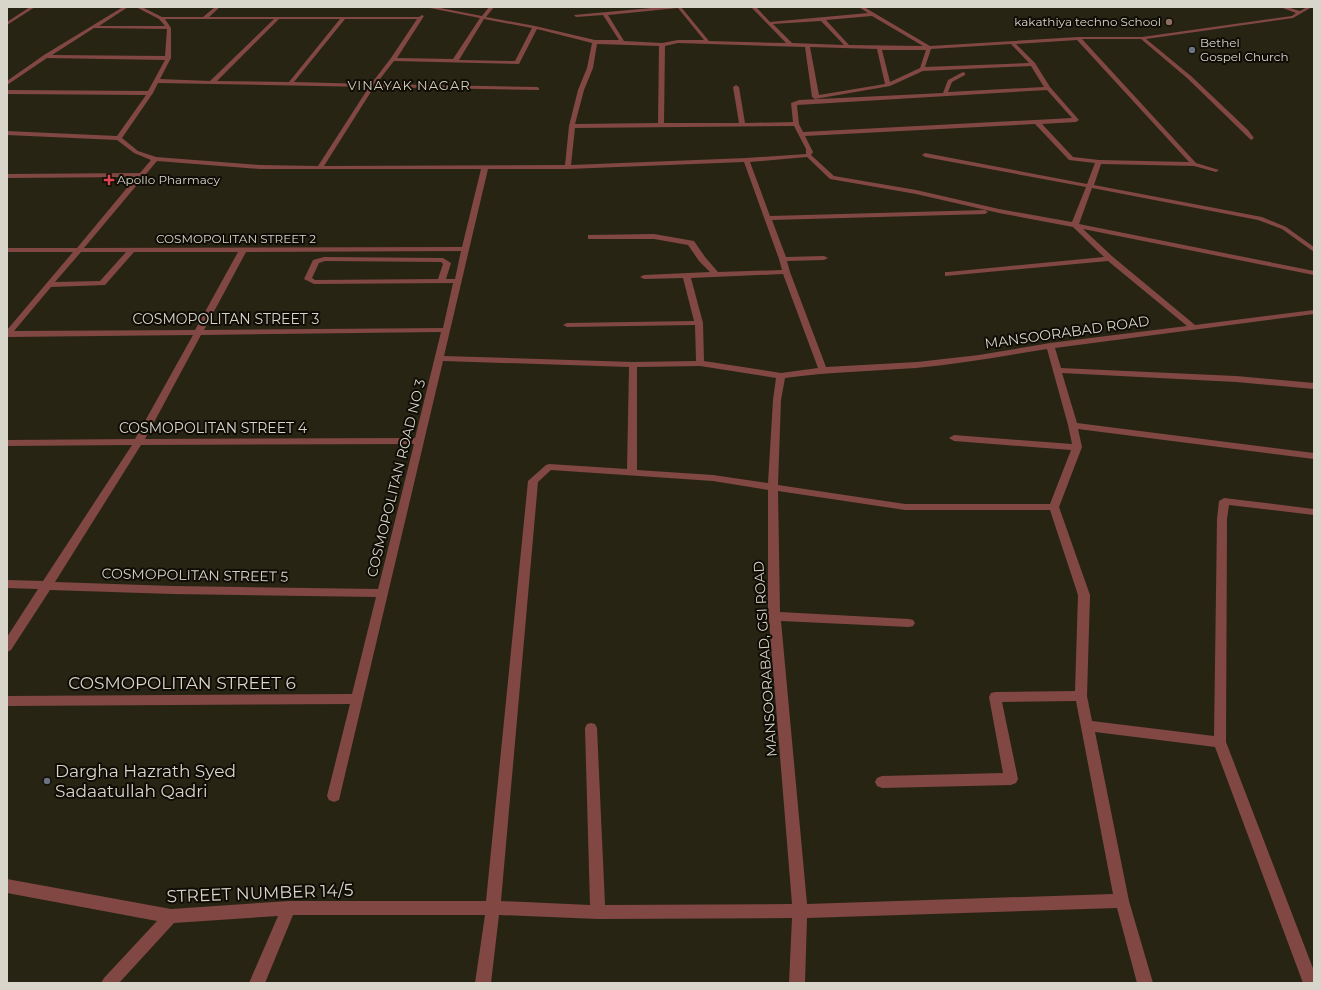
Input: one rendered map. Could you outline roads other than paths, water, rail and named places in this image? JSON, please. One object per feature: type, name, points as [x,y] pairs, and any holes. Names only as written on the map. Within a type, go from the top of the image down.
[{"type":"street","points":[[7,24],[33,7]]},
{"type":"street","points":[[7,83],[46,56],[126,7]]},
{"type":"street","points":[[138,7],[161,18],[420,18]]},
{"type":"street","points":[[204,18],[218,7]]},
{"type":"street","points":[[320,168],[372,86],[393,59],[429,7],[535,27],[595,42],[622,42],[662,45],[678,42],[708,42],[880,48],[929,48],[1078,38],[1142,38],[1293,17],[1310,7]]},
{"type":"street","points":[[455,61],[483,17],[492,7]]},
{"type":"street","points":[[564,7],[572,7]]},
{"type":"street","points":[[576,16],[679,7],[708,42]]},
{"type":"street","points":[[753,7],[791,45]]},
{"type":"street","points":[[861,7],[929,48]]},
{"type":"street","points":[[1282,7],[1301,13]]},
{"type":"street","points":[[605,14],[622,42]]},
{"type":"street","points":[[770,23],[873,14]]},
{"type":"street","points":[[119,138],[150,93],[168,58],[169,28],[161,18]]},
{"type":"street","points":[[212,82],[278,18]]},
{"type":"street","points":[[290,84],[344,18]]},
{"type":"street","points":[[822,19],[848,47]]},
{"type":"street","points":[[7,20],[13,20]]},
{"type":"street","points":[[92,27],[169,28]]},
{"type":"street","points":[[393,59],[518,63],[535,27]]},
{"type":"street","points":[[1078,38],[1194,164]]},
{"type":"street","points":[[1142,38],[1189,78],[1246,131],[1251,138]]},
{"type":"street","points":[[568,167],[572,126],[581,90],[590,68],[595,42]]},
{"type":"street","points":[[800,134],[1076,120],[1048,88],[1033,64],[1012,42]]},
{"type":"street","points":[[661,125],[662,45]]},
{"type":"street","points":[[807,46],[816,96]]},
{"type":"street","points":[[880,48],[888,85]]},
{"type":"street","points":[[922,69],[929,48]]},
{"type":"street","points":[[46,56],[168,58]]},
{"type":"street","points":[[794,103],[816,96],[888,85],[922,69],[1033,64]]},
{"type":"street","points":[[945,94],[950,81],[963,74]]},
{"type":"street","points":[[156,80],[537,89]]},
{"type":"street","points":[[736,87],[742,124]]},
{"type":"street","points":[[794,103],[1048,88]]},
{"type":"street","points":[[7,92],[150,93]]},
{"type":"street","points":[[794,103],[796,124],[809,149],[810,152],[808,155]]},
{"type":"street","points":[[1036,121],[1072,159],[1099,162],[1194,164],[1216,170]]},
{"type":"street","points":[[572,126],[796,124]]},
{"type":"street","points":[[7,138],[10,133],[119,138],[136,152],[155,159],[260,167],[568,167],[746,160],[808,155]]},
{"type":"street","points":[[808,155],[832,178],[916,192],[999,211],[1314,273]]},
{"type":"street","points":[[925,155],[1260,218],[1284,228],[1314,250]]},
{"type":"street","points":[[7,334],[155,159]]},
{"type":"street","points":[[439,358],[633,365],[700,363],[781,376],[823,370],[746,160]]},
{"type":"street","points":[[1076,225],[1099,162]]},
{"type":"street","name":"COSMOPOLITAN ROAD NO 3","points":[[334,796],[356,699],[485,168]]},
{"type":"street","points":[[7,176],[141,175]]},
{"type":"street","points":[[767,218],[999,211]]},
{"type":"street","points":[[1076,225],[1110,259],[1193,327]]},
{"type":"street","points":[[591,237],[654,236],[691,242],[702,260],[716,274]]},
{"type":"street","name":"COSMOPOLITAN STREET 2","points":[[7,250],[466,249]]},
{"type":"street","points":[[49,285],[102,283],[132,250]]},
{"type":"street","points":[[7,647],[138,443],[243,250]]},
{"type":"street","points":[[783,259],[824,258]]},
{"type":"street","points":[[441,282],[447,262],[443,260],[324,259],[316,262],[308,279],[314,282],[441,282],[458,281]]},
{"type":"street","points":[[948,274],[1110,259]]},
{"type":"street","points":[[644,277],[786,272]]},
{"type":"street","points":[[686,275],[699,323],[700,363]]},
{"type":"street","name":"MANSOORABAD ROAD","points":[[823,370],[917,365],[979,358],[1050,346],[1314,312]]},
{"type":"street","points":[[567,325],[699,323]]},
{"type":"street","name":"COSMOPOLITAN STREET 3","points":[[7,334],[446,330]]},
{"type":"street","points":[[1050,346],[1073,425],[1077,447],[1054,507],[1084,595],[1082,696],[1122,901],[1145,983]]},
{"type":"street","points":[[632,472],[633,365]]},
{"type":"street","points":[[1057,370],[1236,379],[1314,386]]},
{"type":"street","name":"MANSOORABAD, GSI ROAD","points":[[781,376],[777,400],[773,486],[775,616],[800,911],[797,983]]},
{"type":"street","points":[[1073,425],[1314,456]]},
{"type":"street","points":[[954,438],[1077,447]]},
{"type":"street","name":"COSMOPOLITAN STREET 4","points":[[7,443],[419,441]]},
{"type":"street","points":[[483,983],[493,908],[533,481],[549,467],[713,478],[905,507],[1054,507]]},
{"type":"street","points":[[1311,983],[1220,742],[1222,519],[1224,501],[1314,512]]},
{"type":"street","name":"COSMOPOLITAN STREET 5","points":[[7,584],[382,593]]},
{"type":"street","points":[[775,616],[909,623]]},
{"type":"street","points":[[882,782],[1011,779],[995,697],[1082,696]]},
{"type":"street","name":"COSMOPOLITAN STREET 6","points":[[7,701],[356,699]]},
{"type":"street","points":[[1087,726],[1220,742]]},
{"type":"street","points":[[591,728],[598,912]]},
{"type":"street","name":"STREET NUMBER 14/5","points":[[7,886],[171,916],[289,908],[493,908],[598,912],[800,911],[1122,901]]},
{"type":"street","points":[[257,983],[289,908]]},
{"type":"street","points":[[109,983],[171,916]]},
{"type":"place","name":"kakathiya techno School","points":[[1169,22]]},
{"type":"place","name":"Bethel Gospel Church","points":[[1192,50]]},
{"type":"place","name":"Apollo Pharmacy","points":[[109,180]]},
{"type":"place","name":"Dargha Hazrath Syed Sadaatullah Qadri","points":[[47,781]]},
{"type":"district","name":"VINAYAK NAGAR","points":[[409,85]]}]
